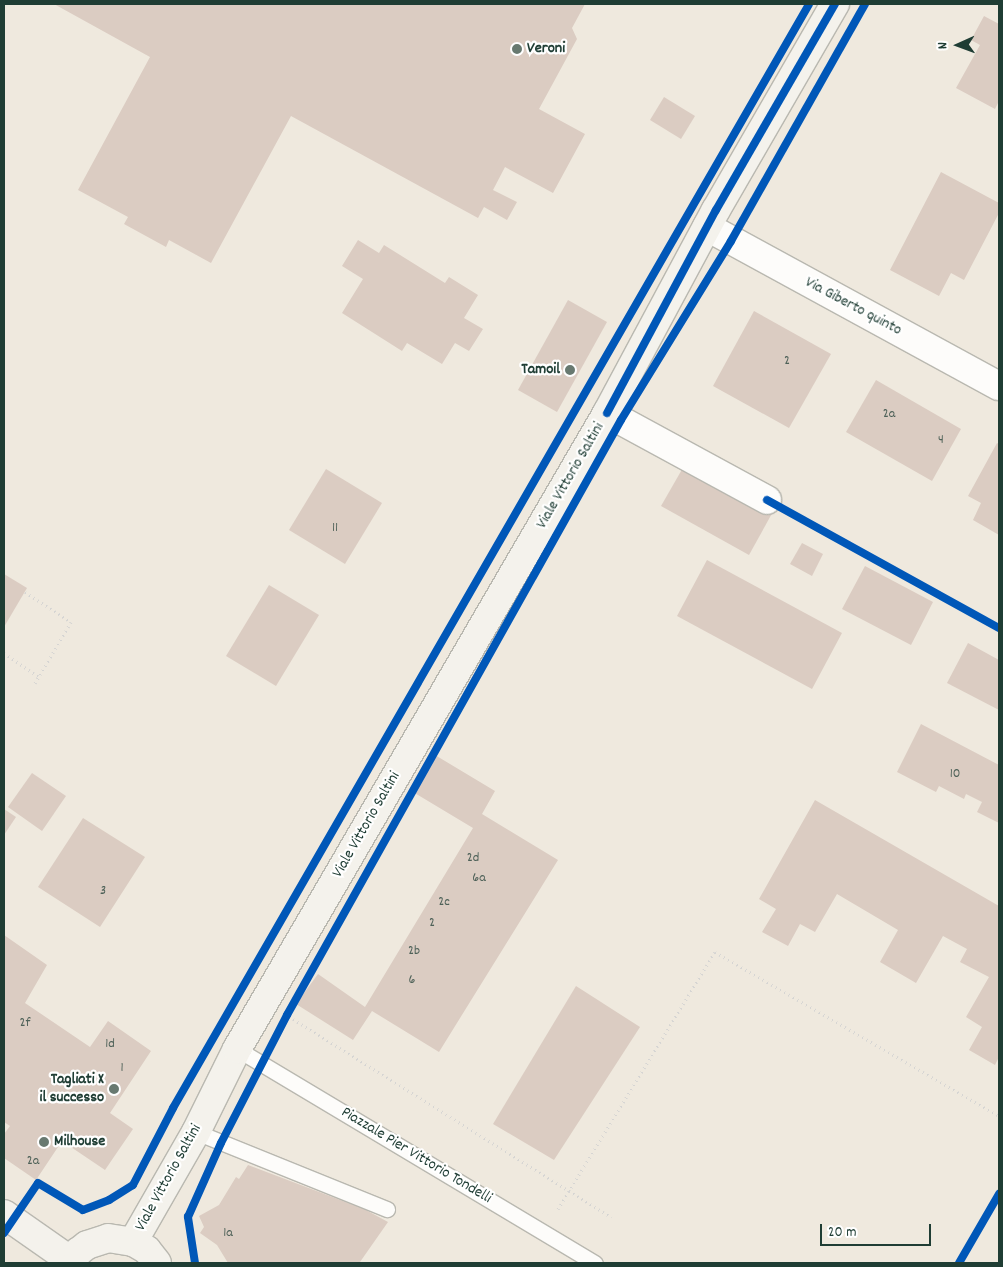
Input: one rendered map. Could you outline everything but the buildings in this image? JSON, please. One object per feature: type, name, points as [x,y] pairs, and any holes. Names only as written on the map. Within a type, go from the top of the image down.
[{"type":"street","name":"Viale Vittorio Saltini","points":[[133,1242],[196,1132],[237,1049],[608,413],[707,227],[835,4]]},
{"type":"street","name":"Via Giberto quinto","points":[[707,227],[999,386]]},
{"type":"street","name":"Viale Vittorio Saltini","points":[[608,413],[766,500]]},
{"type":"street","points":[[4,1214],[71,1262],[80,1250],[97,1240],[108,1238],[133,1242],[146,1250],[157,1263]]},
{"type":"lane","name":"Piazzale Pier Vittorio Tondelli","points":[[237,1049],[595,1263]]},
{"type":"lane","points":[[196,1132],[387,1209]]},
{"type":"path","points":[[25,592],[71,622],[35,684]]},
{"type":"path","points":[[4,653],[39,677]]},
{"type":"path","points":[[543,1232],[715,952],[999,1116]]},
{"type":"path","points":[[262,1065],[292,1006]]},
{"type":"path","points":[[288,1015],[611,1217]]},
{"type":"cycle path","points":[[4,1233],[38,1183],[83,1210],[109,1200],[133,1185],[173,1108],[809,4]]},
{"type":"cycle path","points":[[607,413],[716,210],[835,4]]},
{"type":"cycle path","points":[[195,1263],[188,1217],[221,1143],[287,1015],[621,420],[731,241],[865,4]]},
{"type":"cycle path","points":[[767,500],[999,628]]},
{"type":"cycle path","points":[[959,1263],[999,1194]]},
{"type":"place","name":"Veroni","points":[[517,49]]},
{"type":"place","name":"Tamoil","points":[[570,370]]},
{"type":"place","name":"Tagliati X il successo","points":[[114,1089]]},
{"type":"place","name":"Milhouse","points":[[44,1142]]}]
